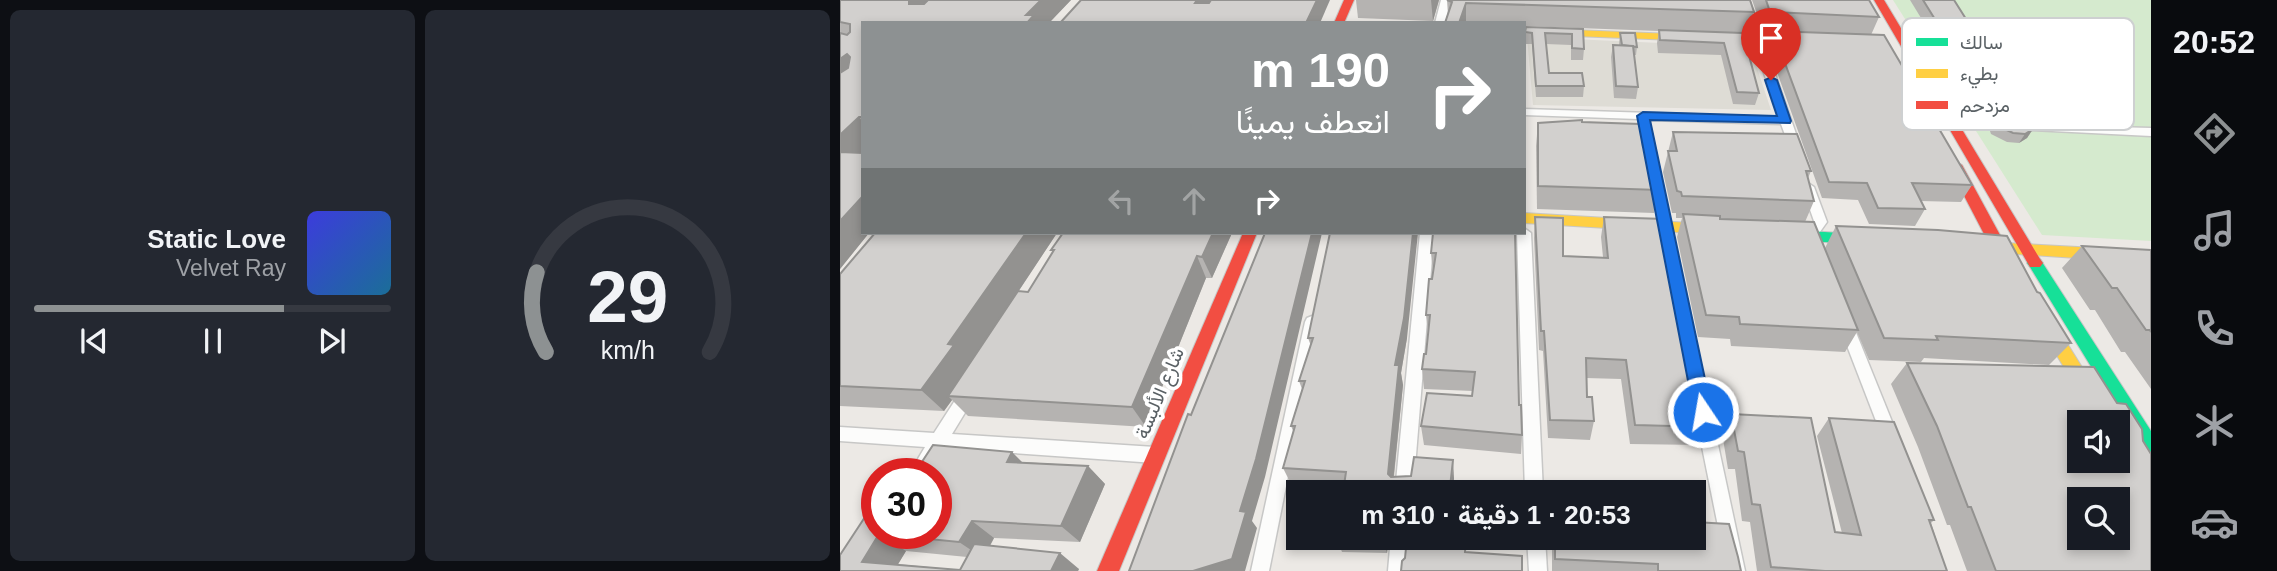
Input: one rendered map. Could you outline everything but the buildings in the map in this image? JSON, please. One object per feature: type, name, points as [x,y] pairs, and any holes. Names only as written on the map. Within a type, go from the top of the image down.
[{"type":"street","points":[[1340,21],[1349,0]]},
{"type":"street","points":[[1441,21],[1446,0]]},
{"type":"street","points":[[1744,0],[1821,222],[1811,236]]},
{"type":"street","points":[[1866,0],[1902,66]]},
{"type":"street","points":[[1879,0],[1902,39]]},
{"type":"street","points":[[1526,31],[1811,42]]},
{"type":"street","points":[[1526,112],[1785,121]]},
{"type":"street","points":[[1643,116],[1671,253]]},
{"type":"street","points":[[1955,130],[2025,249],[2151,447]]},
{"type":"street","points":[[2092,130],[2151,132]]},
{"type":"street","points":[[1950,155],[1998,248],[2013,271]]},
{"type":"street","points":[[1526,218],[1718,230]]},
{"type":"street","points":[[1771,233],[1877,240]]},
{"type":"street","name":"شارع الألبسة","points":[[1108,571],[1249,235]]},
{"type":"street","points":[[1405,480],[1427,235]]},
{"type":"street","points":[[1524,235],[1534,480]]},
{"type":"street","points":[[1811,236],[1821,261]]},
{"type":"street","points":[[1970,246],[2151,257]]},
{"type":"street","points":[[1260,571],[1316,300]]},
{"type":"street","points":[[1841,313],[1896,454]]},
{"type":"street","points":[[2042,317],[2100,410]]},
{"type":"street","points":[[926,458],[976,383]]},
{"type":"street","points":[[1700,399],[1736,571]]},
{"type":"street","points":[[840,434],[1155,455]]},
{"type":"street","points":[[1397,571],[1399,550]]},
{"type":"street","points":[[1537,550],[1538,571]]},
{"type":"shaded area","points":[[1527,37],[1750,47],[1771,110],[1533,105]]},
{"type":"green space","points":[[1893,0],[2151,0],[2151,241],[2042,235],[1975,130],[2134,130],[2134,18],[1904,18]]},
{"type":"traffic: fast","points":[[1792,235],[1857,239]]},
{"type":"traffic: fast","points":[[2035,263],[2151,447]]},
{"type":"traffic: slow","points":[[1526,31],[1799,42]]},
{"type":"traffic: slow","points":[[1526,218],[1707,229]]},
{"type":"traffic: slow","points":[[1987,247],[2151,257]]},
{"type":"traffic: slow","points":[[2049,329],[2100,410]]},
{"type":"traffic: jam","points":[[1340,21],[1349,0]]},
{"type":"traffic: jam","points":[[1879,0],[1902,39]]},
{"type":"traffic: jam","points":[[1956,130],[2035,263]]},
{"type":"traffic: jam","points":[[1955,165],[2004,257]]},
{"type":"traffic: jam","points":[[1108,571],[1249,235]]},
{"type":"route","points":[[1703,412],[1643,116],[1785,121],[1771,80]]}]
